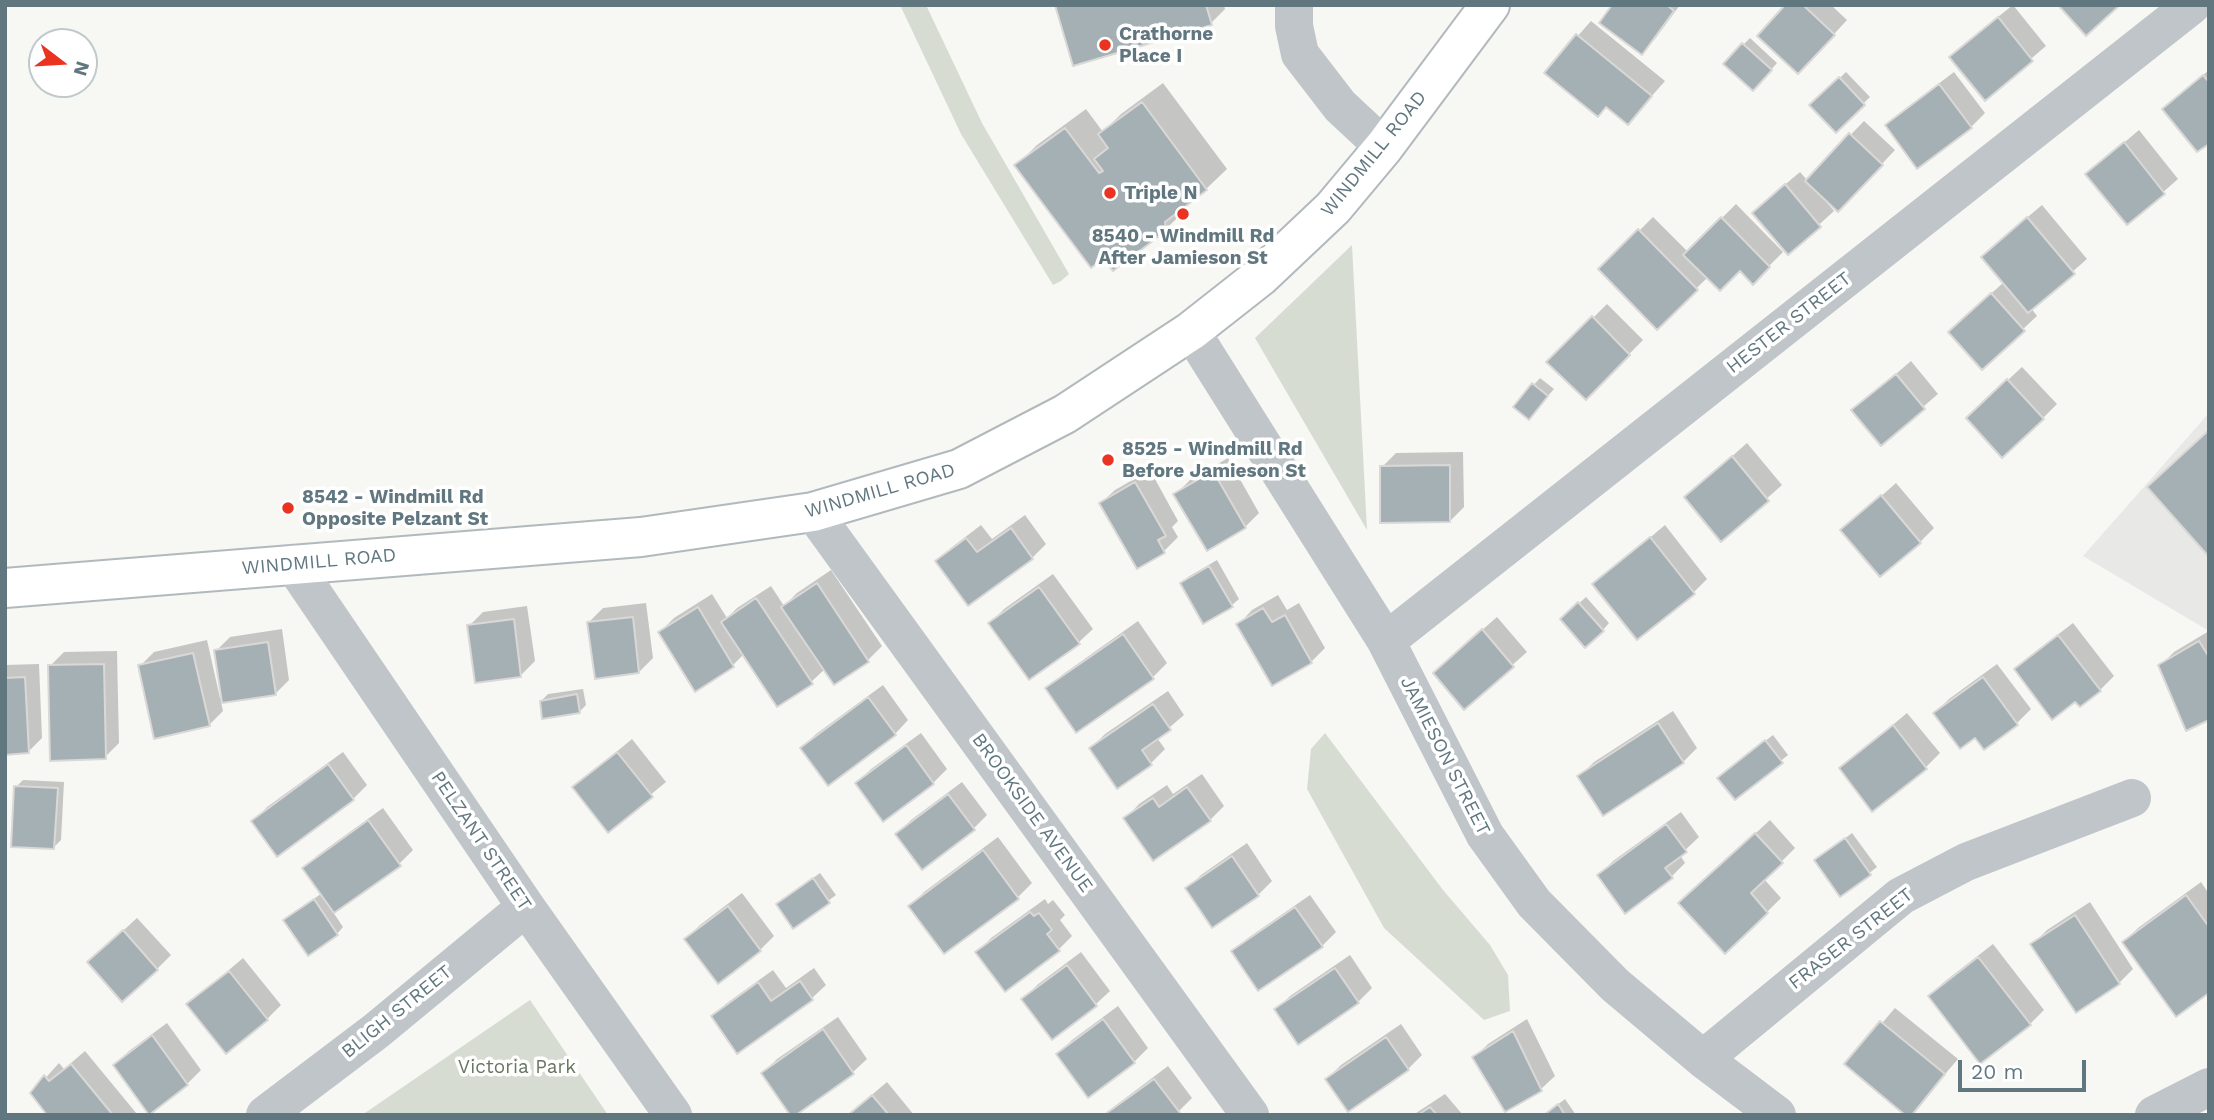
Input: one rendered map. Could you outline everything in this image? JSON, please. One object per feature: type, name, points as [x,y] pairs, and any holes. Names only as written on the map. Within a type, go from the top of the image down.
[{"type":"main road","name":"WINDMILL ROAD","points":[[5,588],[641,537],[813,512],[959,469],[1065,414],[1191,331],[1261,275],[1333,208],[1384,147],[1490,5]]},
{"type":"street","points":[[1294,5],[1294,26],[1300,54],[1340,106],[1384,147]]},
{"type":"street","name":"HESTER STREET","points":[[1386,641],[2192,5]]},
{"type":"street","name":"JAMIESON STREET","points":[[1191,331],[1386,641],[1485,835],[1534,903],[1615,985],[1703,1059],[1777,1115]]},
{"type":"street","name":"BROOKSIDE AVENUE","points":[[813,512],[1250,1115]]},
{"type":"street","name":"PELZANT STREET","points":[[293,564],[526,907],[673,1115]]},
{"type":"street","name":"FRASER STREET","points":[[1703,1059],[1901,896],[1966,862],[2132,798]]},
{"type":"street","name":"BLIGH STREET","points":[[265,1115],[376,1031],[526,907]]},
{"type":"street","points":[[2154,1115],[2209,1087]]},
{"type":"shaded area","points":[[2209,413],[2209,631],[2083,556]]},
{"type":"green space","points":[[900,5],[926,5],[982,123],[1069,274],[1061,281],[1053,285],[961,134]]},
{"type":"green space","points":[[1352,245],[1367,530],[1255,338]]},
{"type":"green space","points":[[1325,733],[1443,890],[1490,945],[1508,975],[1510,1011],[1484,1020],[1384,928],[1307,789],[1311,749]]},
{"type":"green space","name":"Victoria Park","points":[[530,1000],[608,1115],[362,1115]]},
{"type":"building","name":"Crathorne Place I","points":[[1055,5],[1206,5],[1212,25],[1073,66]]},
{"type":"building","points":[[1612,5],[1667,5],[1674,11],[1642,55],[1599,23]]},
{"type":"building","points":[[1785,5],[1803,5],[1835,35],[1798,74],[1757,36]]},
{"type":"building","points":[[2058,5],[2120,5],[2086,36]]},
{"type":"building","points":[[1998,17],[2033,61],[1985,101],[1949,57]]},
{"type":"building","points":[[1576,34],[1652,96],[1628,125],[1606,107],[1598,117],[1544,73]]},
{"type":"building","points":[[1742,43],[1772,70],[1753,91],[1723,64]]},
{"type":"building","points":[[2203,75],[2209,82],[2209,144],[2197,152],[2162,109]]},
{"type":"building","points":[[1839,77],[1865,105],[1836,133],[1809,105]]},
{"type":"building","points":[[1939,84],[1972,128],[1917,169],[1885,125]]},
{"type":"building","points":[[1142,102],[1207,190],[1165,222],[1166,231],[1113,271],[1103,259],[1091,268],[1014,165],[1065,128],[1099,173],[1103,171],[1094,159],[1108,148],[1098,134]]},
{"type":"building","points":[[1849,133],[1883,165],[1838,212],[1805,181]]},
{"type":"building","points":[[2124,142],[2165,194],[2127,225],[2085,174]]},
{"type":"building","points":[[1785,184],[1821,227],[1788,255],[1752,213]]},
{"type":"building","points":[[1721,217],[1770,267],[1753,285],[1740,271],[1720,291],[1683,255]]},
{"type":"building","points":[[2027,217],[2075,274],[2028,313],[1981,257]]},
{"type":"building","points":[[1638,229],[1698,290],[1657,330],[1598,269]]},
{"type":"building","points":[[1991,293],[2025,331],[1982,370],[1948,332]]},
{"type":"building","points":[[1592,316],[1630,355],[1586,400],[1546,362]]},
{"type":"building","points":[[1896,374],[1925,409],[1881,446],[1851,410]]},
{"type":"building","points":[[2007,379],[2044,419],[2002,458],[1966,418]]},
{"type":"building","points":[[1532,383],[1548,396],[1529,420],[1513,407]]},
{"type":"building","points":[[2209,430],[2209,557],[2147,487]]},
{"type":"building","points":[[1732,456],[1769,501],[1721,542],[1684,497]]},
{"type":"building","points":[[1450,465],[1450,522],[1380,523],[1380,466]]},
{"type":"building","points":[[1213,471],[1246,528],[1207,551],[1173,494]]},
{"type":"building","points":[[1135,482],[1166,536],[1158,540],[1165,553],[1137,569],[1099,503]]},
{"type":"building","points":[[1881,495],[1921,543],[1880,577],[1840,530]]},
{"type":"building","points":[[1011,528],[1033,559],[968,606],[935,561],[966,538],[977,552]]},
{"type":"building","points":[[1650,537],[1695,594],[1637,640],[1592,584]]},
{"type":"building","points":[[1209,566],[1233,607],[1203,624],[1180,583]]},
{"type":"building","points":[[817,583],[869,662],[834,685],[781,607]]},
{"type":"building","points":[[1039,587],[1080,644],[1029,680],[988,623]]},
{"type":"building","points":[[756,598],[813,684],[777,707],[721,622]]},
{"type":"building","points":[[1578,602],[1604,631],[1585,648],[1560,619]]},
{"type":"building","points":[[698,607],[734,667],[695,692],[658,632]]},
{"type":"building","points":[[1263,608],[1272,622],[1285,615],[1312,663],[1272,686],[1236,624]]},
{"type":"building","points":[[633,617],[639,673],[595,679],[587,622]]},
{"type":"building","points":[[514,619],[521,677],[475,683],[467,625]]},
{"type":"building","points":[[1482,629],[1514,667],[1464,710],[1433,673]]},
{"type":"building","points":[[1123,634],[1154,679],[1076,733],[1045,688]]},
{"type":"building","points":[[2058,635],[2101,691],[2080,707],[2075,702],[2052,720],[2014,669]]},
{"type":"building","points":[[2199,641],[2209,657],[2209,720],[2186,731],[2158,665]]},
{"type":"building","points":[[268,642],[276,695],[222,703],[214,650]]},
{"type":"building","points":[[193,653],[210,726],[154,739],[138,665]]},
{"type":"building","points":[[104,664],[106,759],[50,761],[48,665]]},
{"type":"building","points":[[25,677],[29,753],[5,755],[5,678]]},
{"type":"building","points":[[1983,677],[2018,725],[1984,750],[1975,738],[1960,749],[1933,713]]},
{"type":"building","points":[[577,694],[580,713],[542,719],[540,701]]},
{"type":"building","points":[[868,697],[896,735],[828,786],[800,748]]},
{"type":"building","points":[[1153,704],[1171,730],[1142,750],[1152,765],[1117,789],[1089,748]]},
{"type":"building","points":[[1658,723],[1684,763],[1603,816],[1577,776]]},
{"type":"building","points":[[1893,725],[1927,769],[1872,812],[1839,768]]},
{"type":"building","points":[[1765,740],[1783,763],[1735,800],[1717,778]]},
{"type":"building","points":[[906,745],[934,784],[883,822],[855,783]]},
{"type":"building","points":[[617,752],[653,797],[608,833],[572,787]]},
{"type":"building","points":[[328,764],[354,800],[277,857],[251,821]]},
{"type":"building","points":[[14,786],[58,788],[54,849],[11,847]]},
{"type":"building","points":[[1187,787],[1211,821],[1153,861],[1123,818],[1153,798],[1159,807]]},
{"type":"building","points":[[948,794],[975,830],[922,870],[895,834]]},
{"type":"building","points":[[368,820],[401,866],[334,913],[302,868]]},
{"type":"building","points":[[1666,824],[1687,852],[1665,868],[1673,878],[1625,914],[1597,875]]},
{"type":"building","points":[[1755,833],[1783,863],[1751,893],[1768,913],[1725,954],[1678,903]]},
{"type":"building","points":[[1845,838],[1871,875],[1840,897],[1814,860]]},
{"type":"building","points":[[983,850],[1019,899],[944,954],[908,906]]},
{"type":"building","points":[[1232,856],[1259,896],[1212,928],[1185,888]]},
{"type":"building","points":[[813,878],[830,903],[793,929],[776,904]]},
{"type":"building","points":[[2186,895],[2209,927],[2209,993],[2176,1017],[2122,942]]},
{"type":"building","points":[[314,899],[338,935],[308,956],[283,920]]},
{"type":"building","points":[[728,906],[761,951],[718,984],[684,939]]},
{"type":"building","points":[[1295,907],[1323,947],[1258,991],[1231,951]]},
{"type":"building","points":[[1030,912],[1034,916],[1039,913],[1052,930],[1047,934],[1060,951],[1005,992],[975,952]]},
{"type":"building","points":[[2075,915],[2120,984],[2076,1013],[2030,944]]},
{"type":"building","points":[[123,930],[158,970],[122,1002],[87,962]]},
{"type":"building","points":[[1978,957],[2031,1025],[1980,1064],[1928,996]]},
{"type":"building","points":[[1067,965],[1097,1006],[1052,1040],[1021,999]]},
{"type":"building","points":[[1335,968],[1359,1003],[1298,1045],[1274,1009]]},
{"type":"building","points":[[229,971],[268,1020],[226,1054],[186,1004]]},
{"type":"building","points":[[800,981],[813,1000],[737,1054],[711,1016],[758,982],[771,1001]]},
{"type":"building","points":[[1103,1019],[1135,1063],[1088,1098],[1056,1054]]},
{"type":"building","points":[[1880,1021],[1945,1074],[1912,1115],[1905,1115],[1844,1064]]},
{"type":"building","points":[[823,1029],[854,1074],[796,1115],[790,1115],[761,1073]]},
{"type":"building","points":[[1513,1031],[1542,1091],[1505,1112],[1472,1057]]},
{"type":"building","points":[[152,1035],[188,1085],[149,1115],[113,1065]]},
{"type":"building","points":[[1386,1037],[1409,1070],[1348,1112],[1325,1079]]},
{"type":"building","points":[[71,1064],[113,1115],[47,1115],[30,1093],[44,1075],[49,1081]]},
{"type":"building","points":[[1154,1079],[1180,1113],[1178,1115],[1104,1115]]},
{"type":"building","points":[[872,1095],[889,1115],[848,1115]]},
{"type":"building","points":[[1558,1104],[1565,1115],[1544,1115]]},
{"type":"building","points":[[1430,1107],[1437,1115],[1418,1115]]},
{"type":"place","name":"Crathorne Place I","points":[[1105,45]]},
{"type":"place","name":"Triple N","points":[[1110,193]]},
{"type":"place","name":"8540 - Windmill Rd After Jamieson St","points":[[1183,214]]},
{"type":"place","name":"8525 - Windmill Rd Before Jamieson St","points":[[1108,460]]},
{"type":"place","name":"8542 - Windmill Rd Opposite Pelzant St","points":[[288,508]]}]
